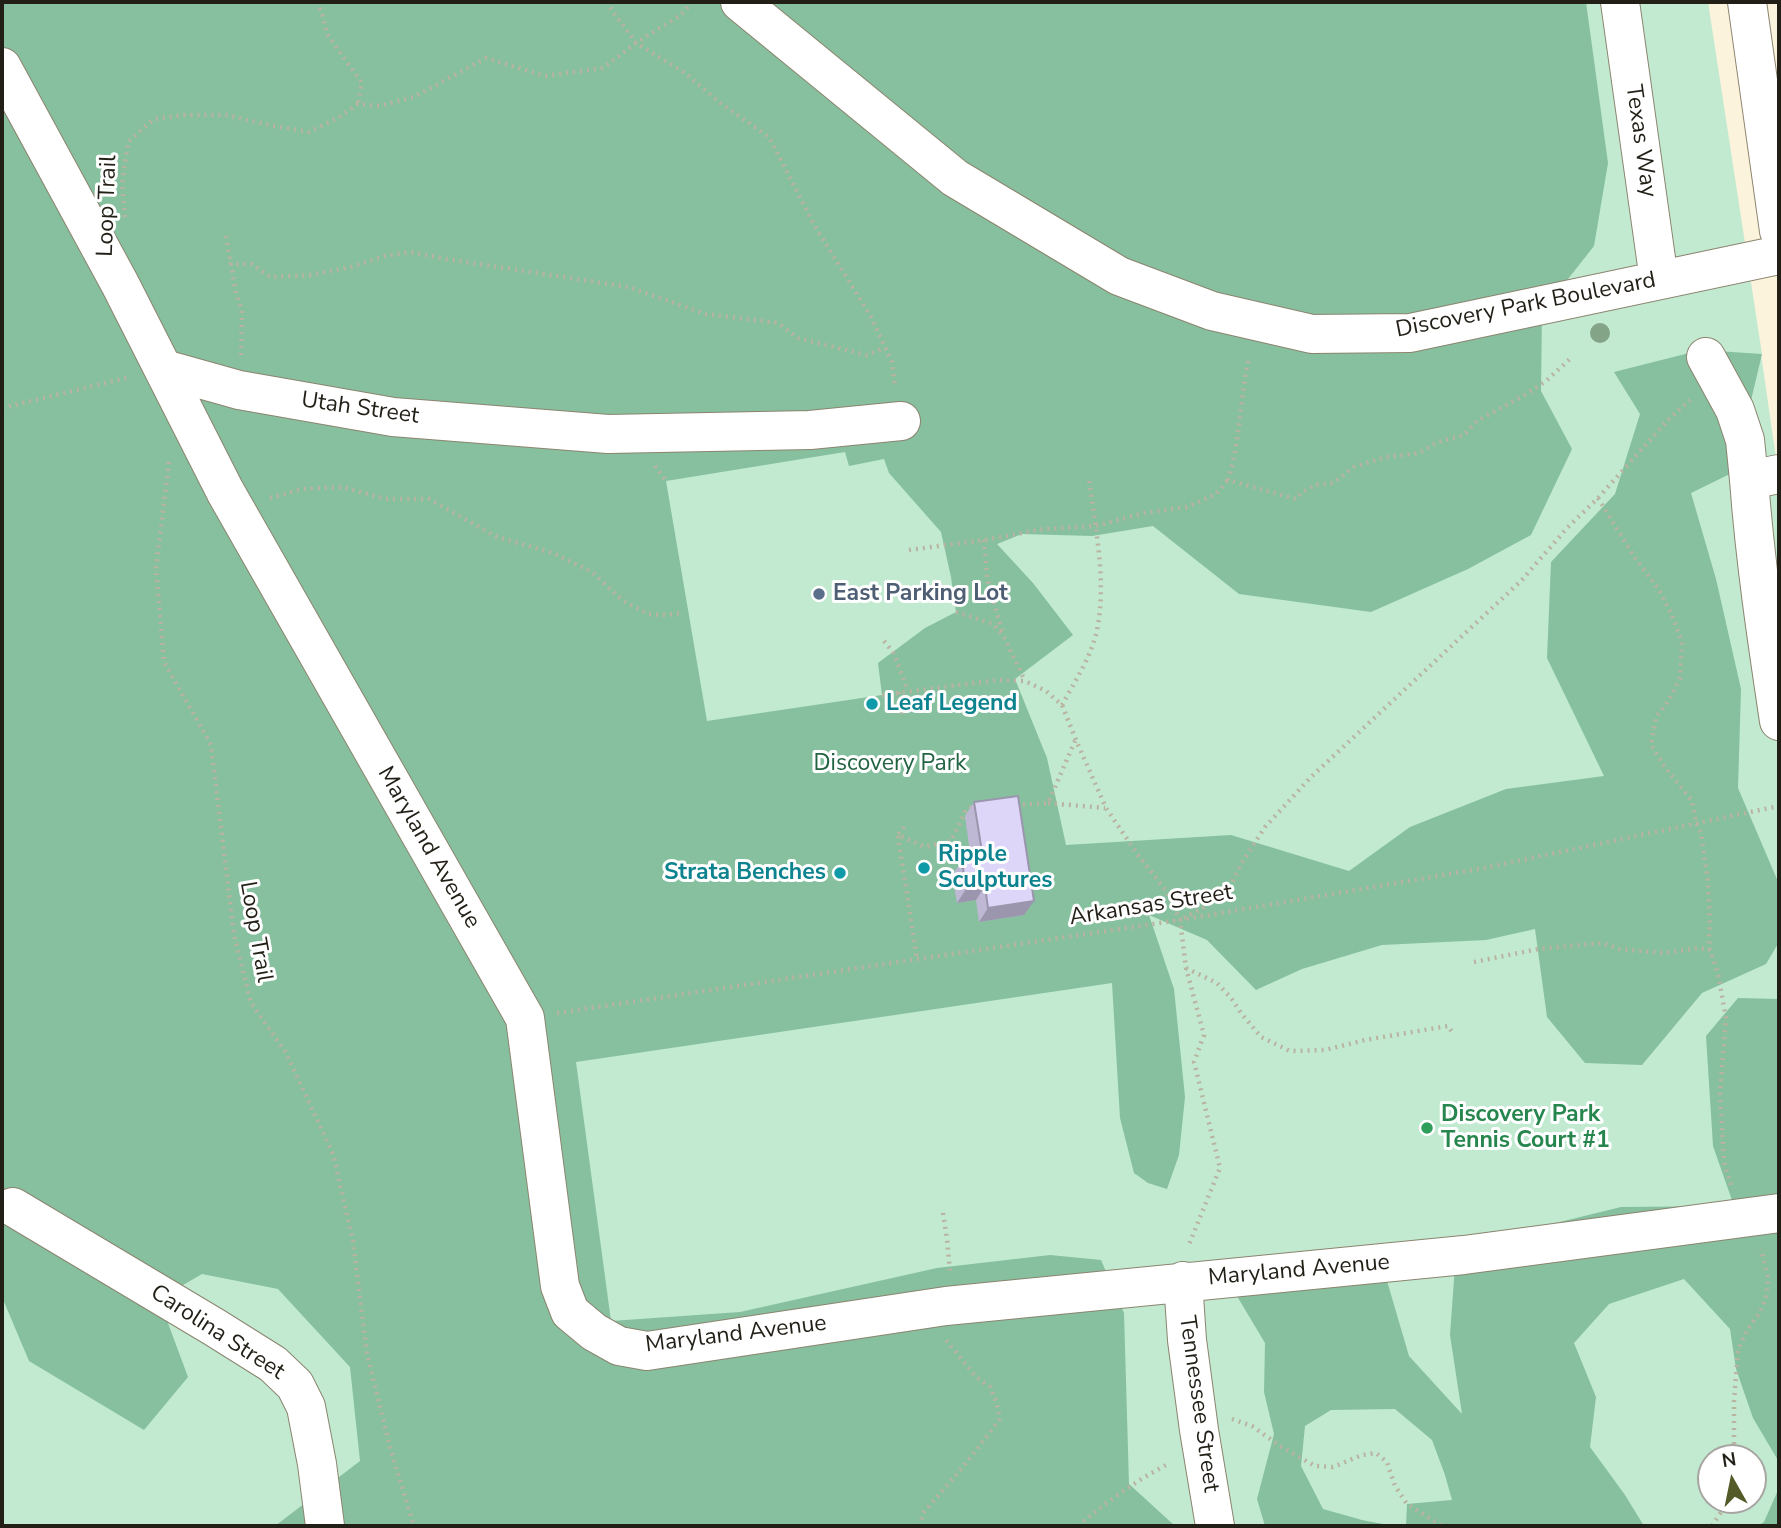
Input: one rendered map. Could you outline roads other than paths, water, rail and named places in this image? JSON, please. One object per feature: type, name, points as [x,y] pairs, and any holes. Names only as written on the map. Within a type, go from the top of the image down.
[{"type":"street","name":"Discovery Park Boulevard","points":[[740,2],[954,178],[1119,276],[1212,311],[1312,334],[1410,333],[1779,255]]},
{"type":"street","name":"Texas Way","points":[[1620,2],[1659,280]]},
{"type":"street","points":[[1747,2],[1779,231]]},
{"type":"street","points":[[2,67],[163,369]]},
{"type":"street","points":[[1710,365],[1735,410],[1745,440],[1764,477],[1756,553],[1779,721]]},
{"type":"street","name":"Utah Street","points":[[163,369],[239,390],[393,417],[608,434],[810,430],[899,408]]},
{"type":"street","name":"Maryland Avenue","points":[[163,369],[225,491],[525,1018],[560,1286],[570,1312],[594,1332],[619,1346],[648,1350],[946,1306],[1464,1255],[1766,1215]]},
{"type":"street","name":"Carolina Street","points":[[13,1207],[214,1326],[273,1364],[295,1385],[306,1407],[325,1526]]},
{"type":"street","name":"Tennessee Street","points":[[1183,1281],[1186,1340],[1215,1526]]},
{"type":"place","name":"East Parking Lot","points":[[819,594]]},
{"type":"place","name":"Leaf Legend","points":[[872,704]]},
{"type":"place","name":"Ripple Sculptures","points":[[924,868]]},
{"type":"place","name":"Strata Benches","points":[[840,873]]},
{"type":"place","name":"Discovery Park Tennis Court #1","points":[[1427,1128]]},
{"type":"park label","name":"Discovery Park","points":[[890,764]]}]
